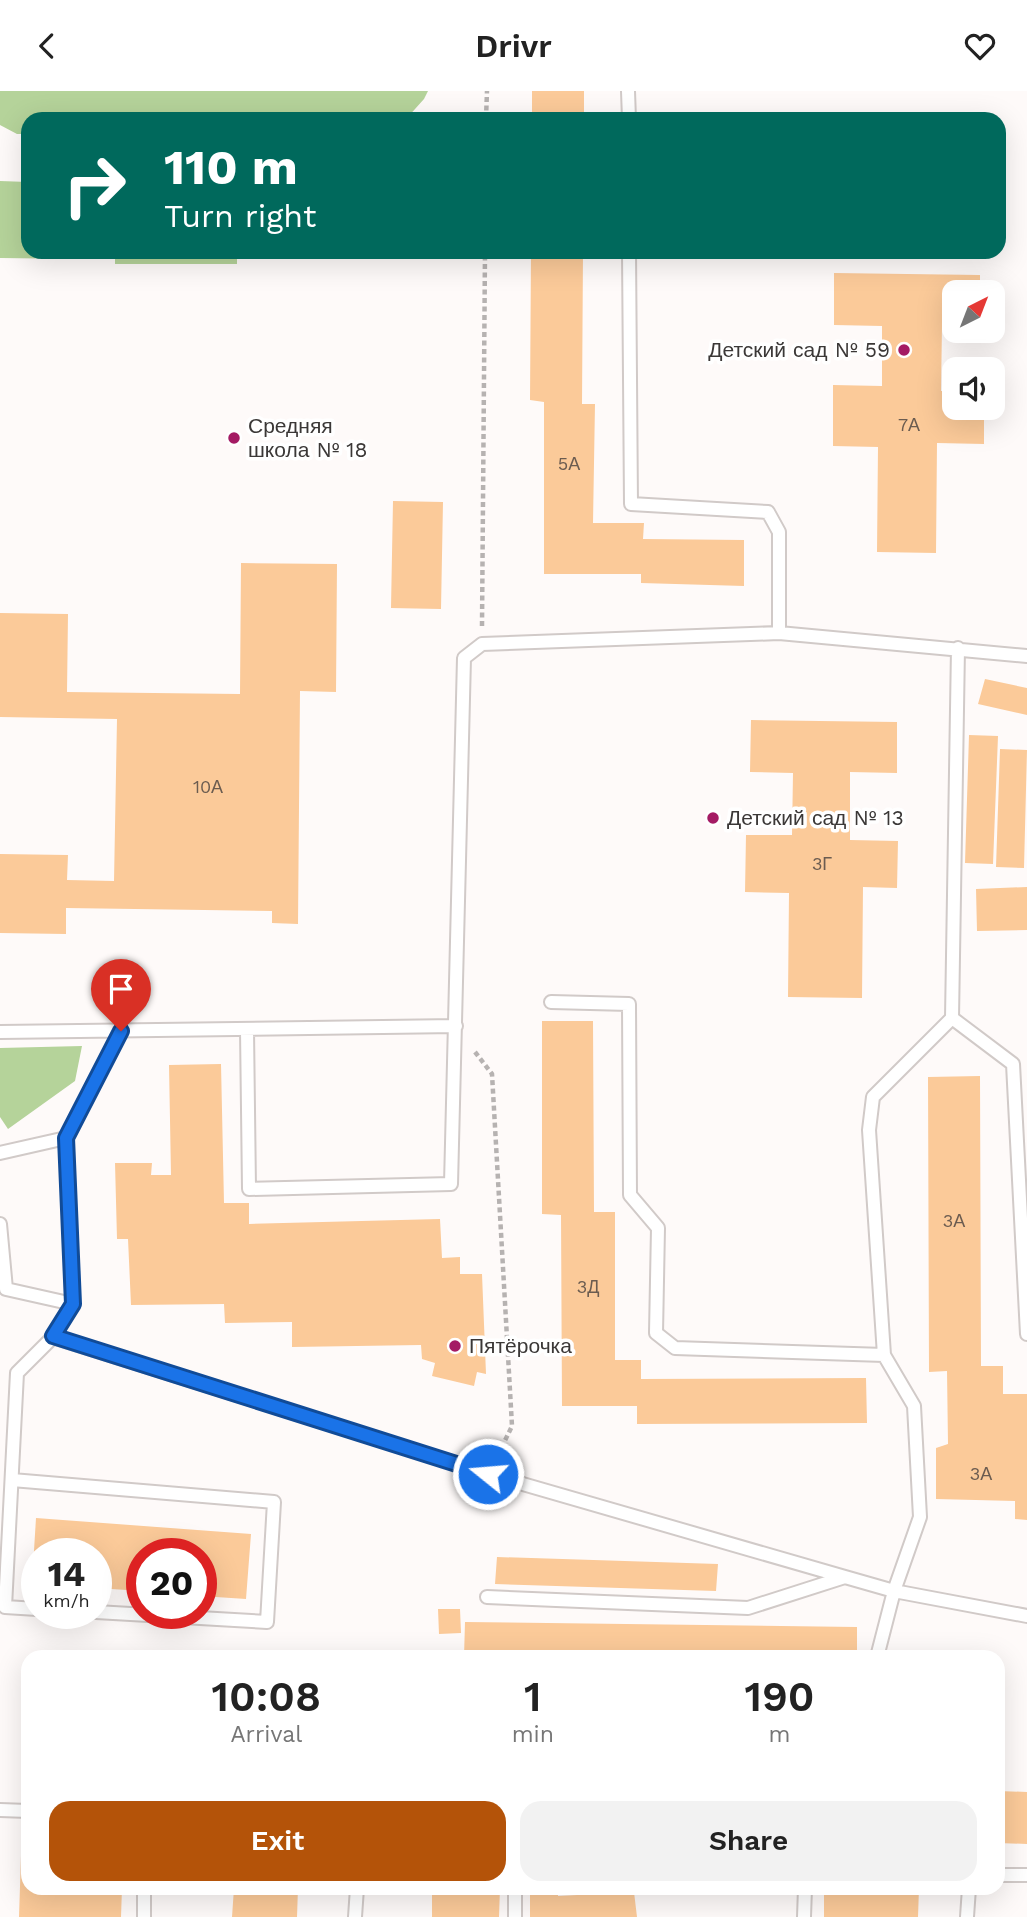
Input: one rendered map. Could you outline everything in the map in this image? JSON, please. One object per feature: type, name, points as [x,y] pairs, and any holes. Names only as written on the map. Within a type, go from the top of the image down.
[{"type":"lane","points":[[628,91],[629,112]]},
{"type":"lane","points":[[629,259],[631,504],[768,512],[779,532],[779,633]]},
{"type":"lane","points":[[247,1030],[249,1189],[452,1184],[464,659],[482,644],[779,633],[1023,655],[1027,643]]},
{"type":"lane","points":[[879,1650],[894,1591],[920,1517],[914,1406],[884,1355],[869,1130],[873,1097],[952,1018],[958,648]]},
{"type":"lane","points":[[551,1002],[629,1005],[630,1195],[658,1228],[656,1333],[675,1348],[884,1355]]},
{"type":"lane","points":[[952,1018],[1013,1065],[1027,1334]]},
{"type":"lane","points":[[0,1032],[456,1026]]},
{"type":"lane","points":[[21,1608],[5,1607],[18,1373],[53,1336],[73,1304],[66,1138],[121,1031]]},
{"type":"lane","points":[[0,1153],[66,1138]]},
{"type":"lane","points":[[0,1224],[3,1295],[73,1304]]},
{"type":"lane","points":[[53,1336],[488,1474],[845,1577],[894,1591],[1027,1616]]},
{"type":"lane","points":[[12,1480],[274,1502],[267,1622],[112,1613]]},
{"type":"lane","points":[[487,1597],[747,1608],[845,1577]]},
{"type":"lane","points":[[0,1810],[21,1811]]},
{"type":"lane","points":[[1005,1875],[1027,1875]]},
{"type":"lane","points":[[144,1895],[144,1917]]},
{"type":"lane","points":[[355,1917],[357,1895]]},
{"type":"lane","points":[[515,1895],[515,1917]]},
{"type":"lane","points":[[804,1917],[805,1895]]},
{"type":"lane","points":[[967,1917],[969,1895]]},
{"type":"path","points":[[486,112],[487,91]]},
{"type":"path","points":[[482,644],[485,259]]},
{"type":"path","points":[[456,1026],[492,1074],[512,1426],[488,1474]]},
{"type":"green space","points":[[0,91],[428,91],[412,112],[21,112],[21,134],[0,125]]},
{"type":"green space","points":[[0,181],[21,182],[21,258],[0,258]]},
{"type":"green space","points":[[115,259],[237,259],[237,264],[115,264]]},
{"type":"green space","points":[[82,1046],[75,1081],[8,1129],[0,1117],[0,1048]]},
{"type":"building","points":[[532,91],[584,91],[584,112],[532,112]]},
{"type":"building","points":[[531,259],[583,259],[582,404],[595,404],[593,523],[644,523],[643,539],[744,540],[744,586],[641,583],[641,574],[544,574],[544,402],[530,400]]},
{"type":"building","points":[[834,273],[980,275],[980,280],[942,280],[942,420],[984,420],[984,444],[937,443],[936,553],[877,552],[878,447],[833,446],[833,385],[882,386],[882,326],[834,325]]},
{"type":"building","points":[[393,501],[443,502],[441,609],[391,608]]},
{"type":"building","points":[[241,563],[337,564],[336,692],[300,691],[298,924],[272,923],[272,911],[66,908],[66,934],[0,933],[0,854],[68,855],[67,880],[114,881],[117,719],[0,717],[0,613],[68,614],[67,692],[240,694]]},
{"type":"building","points":[[985,679],[1027,688],[1027,715],[978,704]]},
{"type":"building","points":[[751,720],[897,722],[897,773],[850,772],[850,840],[898,841],[897,888],[863,887],[862,998],[788,997],[789,893],[745,892],[746,835],[792,835],[793,773],[750,772]]},
{"type":"building","points":[[969,735],[998,736],[993,864],[965,863]]},
{"type":"building","points":[[1000,749],[1027,750],[1024,868],[996,867]]},
{"type":"building","points":[[1027,887],[1027,930],[977,931],[976,889]]},
{"type":"building","points":[[542,1021],[593,1021],[594,1212],[615,1212],[615,1360],[641,1360],[641,1379],[866,1378],[867,1423],[637,1424],[637,1406],[562,1406],[561,1215],[542,1214]]},
{"type":"building","points":[[221,1064],[224,1203],[249,1203],[249,1224],[440,1219],[442,1258],[460,1257],[460,1274],[482,1274],[486,1374],[477,1372],[474,1386],[432,1376],[435,1363],[422,1359],[421,1345],[292,1347],[292,1322],[225,1323],[224,1304],[131,1305],[128,1239],[117,1239],[115,1163],[152,1163],[151,1175],[171,1175],[169,1065]]},
{"type":"building","points":[[980,1076],[981,1366],[1003,1366],[1003,1394],[1027,1394],[1027,1520],[1015,1519],[1015,1501],[936,1499],[936,1448],[948,1444],[947,1371],[929,1372],[928,1077]]},
{"type":"building","points":[[36,1518],[251,1534],[246,1599],[217,1597],[217,1538],[126,1538],[126,1590],[112,1589],[112,1538],[35,1538]]},
{"type":"building","points":[[497,1557],[718,1564],[716,1591],[495,1584]]},
{"type":"building","points":[[438,1609],[460,1609],[461,1633],[439,1634]]},
{"type":"building","points":[[465,1622],[857,1627],[857,1650],[464,1650]]},
{"type":"building","points":[[1005,1791],[1027,1792],[1027,1844],[1005,1843]]},
{"type":"building","points":[[21,1856],[21,1895],[122,1895],[121,1917],[19,1917]]},
{"type":"building","points":[[234,1895],[298,1895],[297,1917],[232,1917]]},
{"type":"building","points":[[432,1895],[500,1895],[499,1917],[432,1917]]},
{"type":"building","points":[[530,1895],[634,1895],[637,1917],[530,1917]]},
{"type":"building","points":[[824,1895],[919,1895],[918,1917],[824,1917]]},
{"type":"place","name":"Детский сад № 59","points":[[904,350]]},
{"type":"place","name":"Средняя школа № 18","points":[[234,438]]},
{"type":"place","name":"Детский сад № 13","points":[[713,818]]},
{"type":"place","name":"Пятёрочка","points":[[455,1346]]},
{"type":"route","points":[[121,1031],[66,1138],[73,1304],[53,1336],[488,1474]]}]
